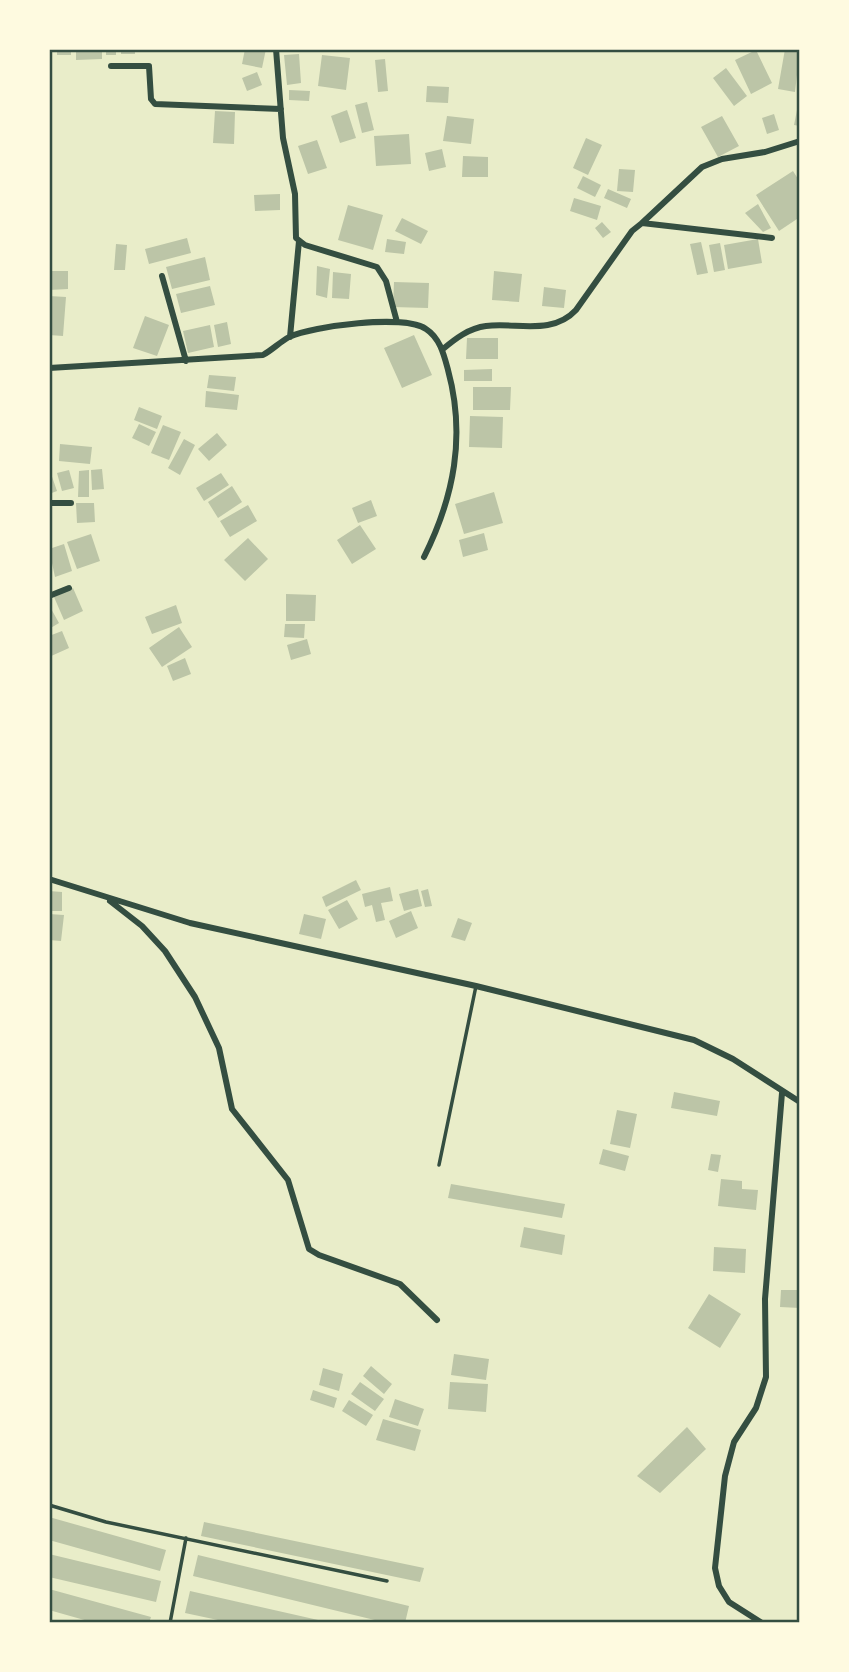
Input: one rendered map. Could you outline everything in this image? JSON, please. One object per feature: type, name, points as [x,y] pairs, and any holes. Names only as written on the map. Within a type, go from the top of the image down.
[{"type":"street","points":[[276,49],[283,138],[295,194],[294,234],[299,242],[290,337]]},
{"type":"street","points":[[111,66],[149,66],[151,99],[155,104],[281,109]]},
{"type":"street","points":[[443,349],[459,336],[482,327],[540,327],[567,318],[576,310],[632,231],[702,167],[722,159],[765,152],[800,141]]},
{"type":"street","points":[[642,223],[772,238]]},
{"type":"street","points":[[299,242],[373,264],[386,281],[397,322]]},
{"type":"street","points":[[162,276],[186,361]]},
{"type":"street","points":[[49,368],[263,355],[290,337],[362,322],[397,322],[428,330],[443,349],[453,388],[457,456],[432,540],[424,557]]},
{"type":"street","points":[[49,503],[71,503]]},
{"type":"street","points":[[49,596],[69,588]]},
{"type":"street","points":[[49,879],[191,923],[477,986],[694,1040],[733,1059],[782,1093],[800,1102]]},
{"type":"street","points":[[106,898],[142,926],[165,951],[195,998],[219,1048],[232,1109],[288,1180],[309,1249],[400,1284],[436,1320]]},
{"type":"street","points":[[762,1623],[729,1602],[719,1586],[715,1568],[724,1476],[734,1443],[756,1408],[766,1377],[766,1285],[782,1093]]},
{"type":"lane","points":[[439,1165],[477,986]]},
{"type":"lane","points":[[49,1505],[106,1522],[387,1581]]},
{"type":"lane","points":[[170,1623],[186,1538]]},
{"type":"building","points":[[57,49],[71,49],[71,55],[57,55]]},
{"type":"building","points":[[76,49],[102,49],[102,59],[76,60]]},
{"type":"building","points":[[106,49],[116,49],[116,55],[106,55]]},
{"type":"building","points":[[121,49],[135,49],[135,54],[121,54]]},
{"type":"building","points":[[245,49],[266,49],[262,68],[242,64]]},
{"type":"building","points":[[785,49],[800,49],[795,92],[778,89]]},
{"type":"building","points":[[756,50],[772,83],[751,94],[735,60]]},
{"type":"building","points":[[299,54],[301,83],[287,85],[284,55]]},
{"type":"building","points":[[322,55],[350,58],[346,90],[318,86]]},
{"type":"building","points":[[385,59],[388,91],[378,92],[375,60]]},
{"type":"building","points":[[726,68],[747,96],[734,106],[713,78]]},
{"type":"building","points":[[257,72],[262,85],[247,91],[242,78]]},
{"type":"building","points":[[427,86],[449,87],[448,103],[426,102]]},
{"type":"building","points":[[289,90],[310,91],[309,101],[289,100]]},
{"type":"building","points":[[800,100],[800,126],[794,125]]},
{"type":"building","points":[[367,102],[374,130],[362,133],[355,105]]},
{"type":"building","points":[[347,110],[356,138],[340,143],[331,116]]},
{"type":"building","points":[[215,111],[235,112],[234,144],[213,143]]},
{"type":"building","points":[[774,114],[779,130],[767,134],[762,118]]},
{"type":"building","points":[[447,116],[474,119],[471,144],[443,141]]},
{"type":"building","points":[[722,116],[739,146],[718,157],[701,127]]},
{"type":"building","points":[[409,134],[411,164],[376,166],[374,136]]},
{"type":"building","points":[[586,138],[602,145],[588,175],[573,168]]},
{"type":"building","points":[[317,140],[327,168],[308,174],[298,146]]},
{"type":"building","points":[[442,149],[446,167],[429,171],[425,153]]},
{"type":"building","points":[[463,156],[488,157],[488,177],[462,177]]},
{"type":"building","points":[[619,169],[635,170],[633,192],[617,191]]},
{"type":"building","points":[[793,171],[800,182],[800,217],[779,231],[756,195]]},
{"type":"building","points":[[583,176],[601,185],[595,197],[577,188]]},
{"type":"building","points":[[608,189],[631,199],[627,208],[604,198]]},
{"type":"building","points":[[280,194],[280,210],[255,211],[254,195]]},
{"type":"building","points":[[574,198],[601,206],[597,220],[570,211]]},
{"type":"building","points":[[758,204],[771,228],[763,232],[745,213]]},
{"type":"building","points":[[348,205],[383,215],[373,250],[338,240]]},
{"type":"building","points":[[402,218],[428,231],[421,244],[395,231]]},
{"type":"building","points":[[602,222],[611,232],[603,238],[595,228]]},
{"type":"building","points":[[187,238],[191,253],[149,264],[145,249]]},
{"type":"building","points":[[387,239],[406,242],[404,254],[385,252]]},
{"type":"building","points":[[758,239],[762,263],[728,269],[724,245]]},
{"type":"building","points":[[701,242],[708,273],[697,275],[690,244]]},
{"type":"building","points":[[720,243],[725,270],[714,272],[709,245]]},
{"type":"building","points":[[116,244],[127,245],[125,270],[114,270]]},
{"type":"building","points":[[205,257],[210,280],[172,289],[166,267]]},
{"type":"building","points":[[317,266],[330,269],[327,298],[316,295]]},
{"type":"building","points":[[49,271],[68,271],[68,289],[49,290]]},
{"type":"building","points":[[494,271],[522,274],[519,302],[492,300]]},
{"type":"building","points":[[333,272],[351,274],[349,299],[332,298]]},
{"type":"building","points":[[394,282],[429,283],[428,308],[393,307]]},
{"type":"building","points":[[210,286],[215,305],[181,313],[176,294]]},
{"type":"building","points":[[544,287],[566,290],[564,308],[542,306]]},
{"type":"building","points":[[49,296],[66,297],[63,336],[49,335]]},
{"type":"building","points":[[145,316],[169,325],[157,356],[133,348]]},
{"type":"building","points":[[227,322],[231,344],[218,347],[214,325]]},
{"type":"building","points":[[210,325],[214,347],[188,353],[183,331]]},
{"type":"building","points":[[414,335],[432,375],[402,388],[384,348]]},
{"type":"building","points":[[467,338],[498,338],[498,359],[466,359]]},
{"type":"building","points":[[492,369],[492,381],[464,381],[464,370]]},
{"type":"building","points":[[209,375],[236,377],[234,391],[207,388]]},
{"type":"building","points":[[473,387],[511,387],[510,410],[473,410]]},
{"type":"building","points":[[206,391],[239,395],[237,410],[205,407]]},
{"type":"building","points":[[139,407],[162,416],[157,429],[134,420]]},
{"type":"building","points":[[470,416],[503,417],[502,448],[469,447]]},
{"type":"building","points":[[139,424],[156,432],[149,446],[132,438]]},
{"type":"building","points":[[163,425],[181,432],[169,460],[151,453]]},
{"type":"building","points":[[217,433],[227,445],[209,461],[198,449]]},
{"type":"building","points":[[184,439],[195,445],[180,475],[168,468]]},
{"type":"building","points":[[60,444],[92,447],[90,464],[59,461]]},
{"type":"building","points":[[49,468],[57,491],[49,494]]},
{"type":"building","points":[[102,469],[104,489],[92,490],[91,470]]},
{"type":"building","points":[[69,470],[74,488],[62,491],[57,473]]},
{"type":"building","points":[[89,470],[89,497],[78,497],[79,471]]},
{"type":"building","points":[[221,473],[229,485],[204,501],[196,488]]},
{"type":"building","points":[[232,486],[242,502],[218,518],[208,502]]},
{"type":"building","points":[[494,492],[503,523],[464,534],[455,504]]},
{"type":"building","points":[[371,500],[377,516],[358,523],[352,508]]},
{"type":"building","points":[[76,503],[94,503],[95,522],[77,523]]},
{"type":"building","points":[[248,505],[257,521],[230,537],[220,521]]},
{"type":"building","points":[[360,525],[376,549],[352,564],[337,540]]},
{"type":"building","points":[[484,533],[488,550],[463,557],[459,540]]},
{"type":"building","points":[[91,534],[100,561],[77,569],[67,542]]},
{"type":"building","points":[[248,538],[268,559],[245,581],[224,560]]},
{"type":"building","points":[[64,544],[72,571],[55,577],[49,549]]},
{"type":"building","points":[[73,588],[83,611],[64,620],[54,597]]},
{"type":"building","points":[[286,594],[316,595],[315,621],[286,621]]},
{"type":"building","points":[[49,605],[59,623],[49,629]]},
{"type":"building","points":[[176,605],[182,623],[152,634],[145,617]]},
{"type":"building","points":[[285,624],[305,624],[304,638],[284,637]]},
{"type":"building","points":[[179,627],[192,647],[162,667],[149,648]]},
{"type":"building","points":[[62,631],[69,648],[49,657],[49,636]]},
{"type":"building","points":[[307,639],[311,654],[291,660],[287,645]]},
{"type":"building","points":[[185,658],[191,674],[173,681],[167,666]]},
{"type":"building","points":[[356,880],[361,890],[326,907],[322,897]]},
{"type":"building","points":[[390,887],[393,901],[381,903],[385,920],[376,922],[372,905],[365,907],[362,894]]},
{"type":"building","points":[[418,889],[422,906],[404,911],[399,894]]},
{"type":"building","points":[[428,889],[432,906],[425,907],[421,891]]},
{"type":"building","points":[[49,891],[62,892],[62,911],[49,911]]},
{"type":"building","points":[[347,900],[358,919],[339,929],[328,910]]},
{"type":"building","points":[[411,911],[418,928],[396,938],[389,921]]},
{"type":"building","points":[[49,914],[64,915],[61,941],[49,940]]},
{"type":"building","points":[[304,914],[326,919],[321,939],[299,934]]},
{"type":"building","points":[[458,918],[472,923],[465,941],[451,937]]},
{"type":"building","points":[[674,1092],[720,1101],[717,1116],[671,1108]]},
{"type":"building","points":[[617,1110],[637,1114],[630,1148],[610,1144]]},
{"type":"building","points":[[603,1149],[629,1156],[625,1171],[599,1164]]},
{"type":"building","points":[[711,1154],[721,1155],[718,1172],[708,1170]]},
{"type":"building","points":[[721,1179],[742,1181],[742,1189],[758,1190],[756,1210],[718,1206]]},
{"type":"building","points":[[451,1184],[565,1204],[562,1218],[448,1198]]},
{"type":"building","points":[[524,1227],[565,1235],[562,1255],[520,1247]]},
{"type":"building","points":[[714,1247],[746,1249],[745,1273],[713,1271]]},
{"type":"building","points":[[781,1290],[800,1290],[800,1308],[780,1307]]},
{"type":"building","points":[[709,1294],[741,1314],[720,1348],[688,1328]]},
{"type":"building","points":[[454,1354],[489,1359],[486,1380],[451,1375]]},
{"type":"building","points":[[371,1366],[392,1384],[384,1394],[363,1376]]},
{"type":"building","points":[[323,1368],[343,1374],[339,1391],[319,1385]]},
{"type":"building","points":[[360,1382],[384,1399],[375,1411],[351,1394]]},
{"type":"building","points":[[450,1382],[488,1384],[486,1412],[448,1409]]},
{"type":"building","points":[[797,1389],[800,1389],[800,1418],[798,1418]]},
{"type":"building","points":[[313,1390],[337,1398],[334,1408],[310,1400]]},
{"type":"building","points":[[395,1399],[424,1409],[418,1426],[389,1417]]},
{"type":"building","points":[[349,1400],[373,1415],[366,1426],[342,1411]]},
{"type":"building","points":[[383,1419],[421,1430],[415,1451],[376,1440]]},
{"type":"building","points":[[687,1427],[706,1449],[660,1493],[637,1476]]},
{"type":"building","points":[[49,1517],[166,1550],[160,1571],[49,1540]]},
{"type":"building","points":[[204,1522],[424,1568],[420,1582],[201,1536]]},
{"type":"building","points":[[49,1554],[161,1581],[156,1602],[49,1577]]},
{"type":"building","points":[[198,1555],[409,1606],[405,1623],[387,1623],[193,1576]]},
{"type":"building","points":[[49,1589],[151,1617],[149,1623],[95,1623],[49,1610]]},
{"type":"building","points":[[190,1591],[327,1623],[232,1623],[185,1613]]}]
